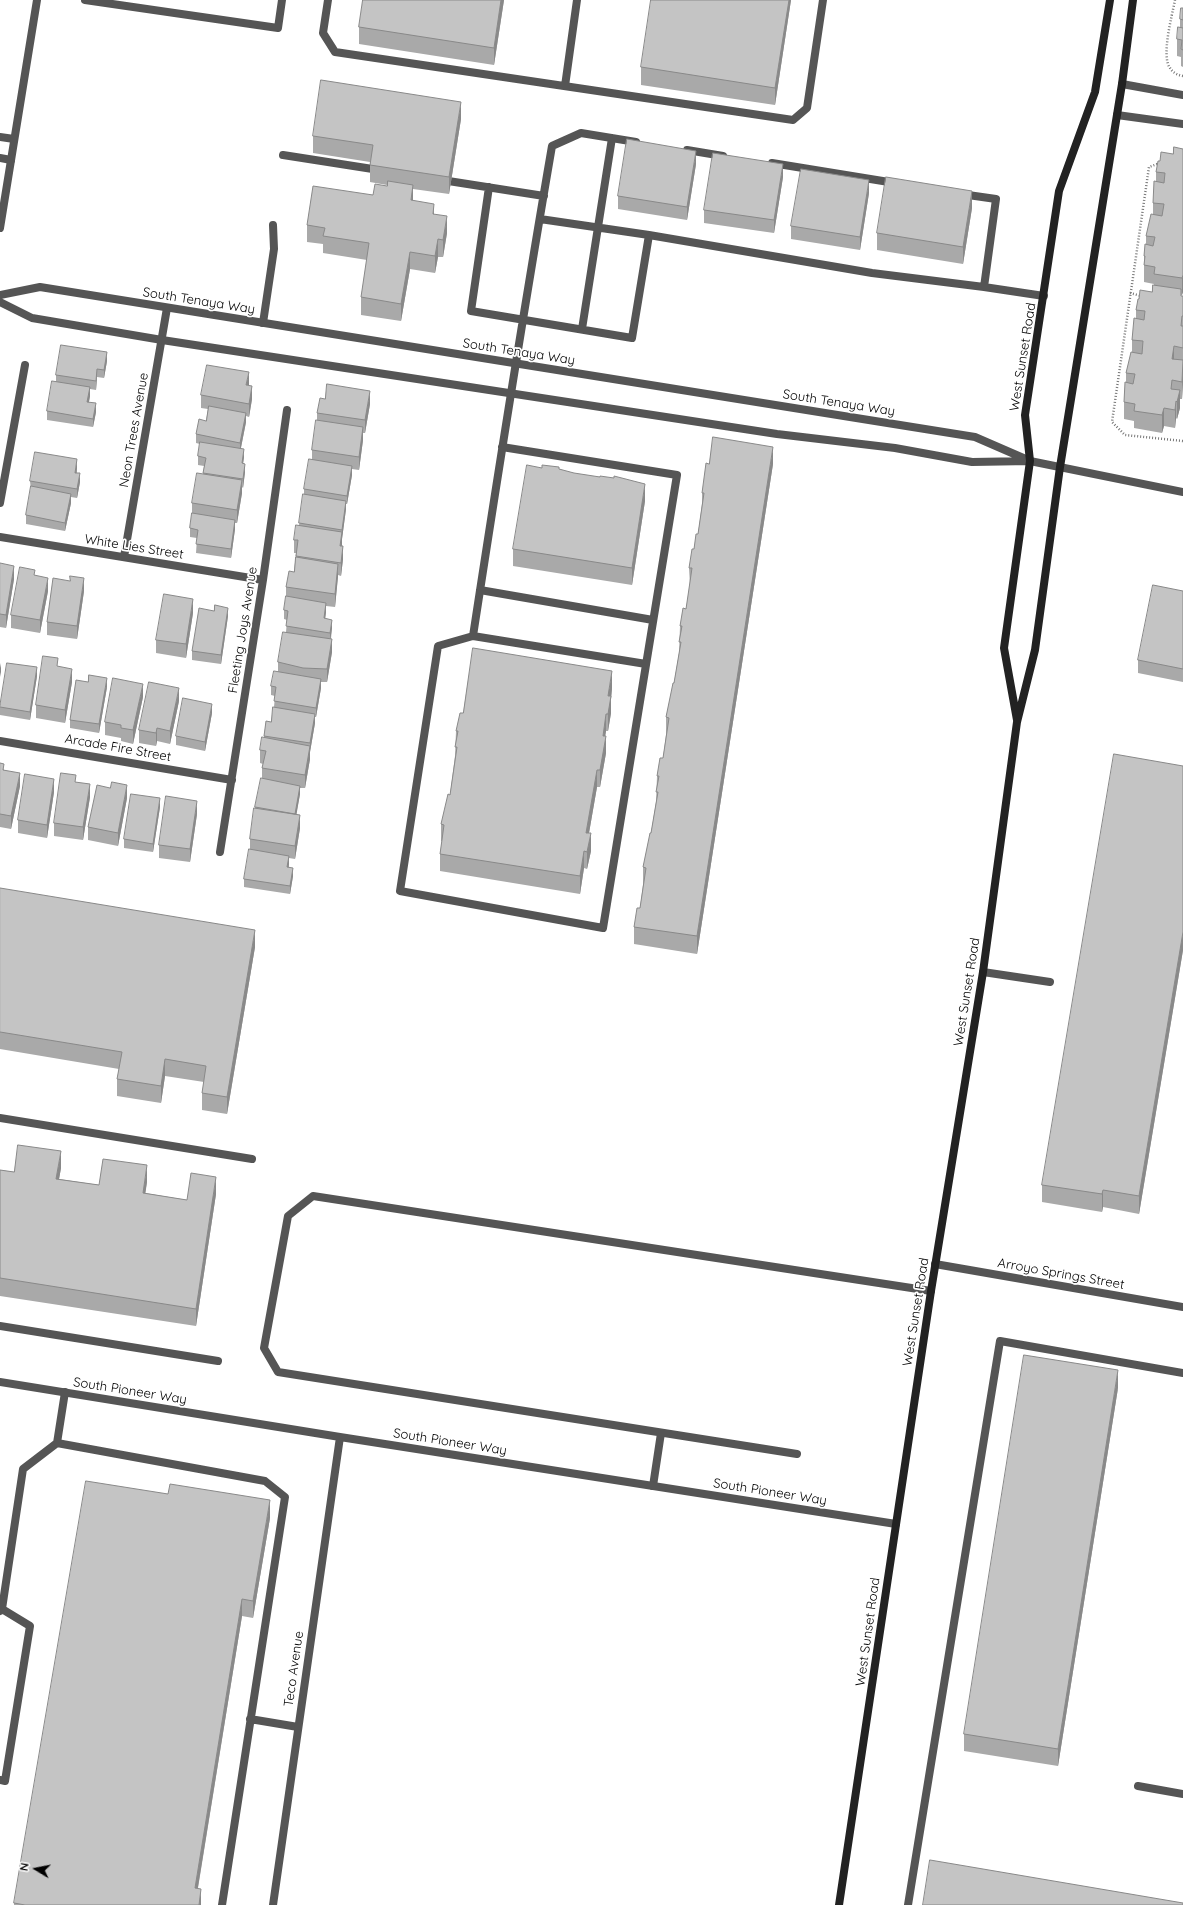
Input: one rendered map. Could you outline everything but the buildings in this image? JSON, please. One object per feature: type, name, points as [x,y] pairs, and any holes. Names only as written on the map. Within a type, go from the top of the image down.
[{"type":"main road","name":"West Sunset Road","points":[[1017,722],[1004,648],[1030,461],[1025,415],[1059,191],[1095,92],[1110,0]]},
{"type":"main road","name":"West Sunset Road","points":[[839,1905],[935,1264],[983,972],[1017,722],[1035,650],[1060,467],[1122,84],[1133,0]]},
{"type":"street","points":[[0,228],[10,160],[38,0]]},
{"type":"street","points":[[85,0],[278,28],[282,0]]},
{"type":"street","points":[[328,0],[323,33],[335,52],[793,120],[807,108],[823,0]]},
{"type":"street","points":[[564,86],[577,0]]},
{"type":"street","points":[[1122,84],[1183,95]]},
{"type":"street","points":[[1117,115],[1183,124]]},
{"type":"street","points":[[473,636],[502,447],[552,146],[581,133],[643,143]]},
{"type":"street","points":[[0,137],[14,139]]},
{"type":"street","points":[[582,330],[612,138]]},
{"type":"street","points":[[682,149],[728,156]]},
{"type":"street","points":[[283,155],[386,171]]},
{"type":"street","points":[[0,158],[10,160]]},
{"type":"street","points":[[767,163],[906,185]]},
{"type":"street","points":[[434,179],[544,196]]},
{"type":"street","points":[[489,187],[471,311],[632,338],[649,235]]},
{"type":"street","points":[[951,192],[996,199],[984,287]]},
{"type":"street","points":[[540,219],[649,235],[872,273],[1044,296]]},
{"type":"street","points":[[262,323],[274,249],[272,225]]},
{"type":"street","name":"South Tenaya Way","points":[[0,295],[40,287],[975,438],[1030,461],[1183,492]]},
{"type":"street","name":"South Tenaya Way","points":[[0,302],[32,318],[162,340],[778,434],[895,448],[972,462],[1030,461]]},
{"type":"street","name":"Neon Trees Avenue","points":[[124,557],[167,308]]},
{"type":"street","points":[[0,502],[25,365]]},
{"type":"street","name":"Fleeting Joys Avenue","points":[[220,852],[288,410]]},
{"type":"street","points":[[502,447],[677,475],[603,928],[400,891],[438,646],[473,636],[646,664]]},
{"type":"street","name":"White Lies Street","points":[[0,537],[263,580]]},
{"type":"street","points":[[480,590],[653,620]]},
{"type":"street","name":"Arcade Fire Street","points":[[0,741],[232,780]]},
{"type":"street","points":[[983,972],[1050,982]]},
{"type":"street","points":[[0,1118],[252,1159]]},
{"type":"street","points":[[797,1454],[278,1372],[264,1348],[288,1216],[313,1196],[931,1291]]},
{"type":"street","name":"Arroyo Springs Street","points":[[935,1264],[1183,1307]]},
{"type":"street","points":[[0,1326],[218,1361]]},
{"type":"street","points":[[908,1905],[1000,1341],[1183,1373]]},
{"type":"street","name":"South Pioneer Way","points":[[0,1382],[896,1524]]},
{"type":"street","points":[[0,1780],[5,1781],[30,1626],[1,1610],[22,1469],[56,1443],[66,1392]]},
{"type":"street","points":[[654,1486],[661,1433]]},
{"type":"street","name":"Teco Avenue","points":[[273,1905],[340,1437]]},
{"type":"street","points":[[56,1443],[265,1481],[284,1498],[222,1905]]},
{"type":"street","points":[[250,1719],[298,1727]]},
{"type":"street","points":[[1138,1786],[1183,1794]]},
{"type":"path","points":[[1174,0],[1166,58],[1170,69],[1176,74],[1183,76]]},
{"type":"path","points":[[1161,163],[1149,168],[1112,422],[1125,435],[1183,441]]},
{"type":"path","points":[[1130,293],[1148,296]]}]
